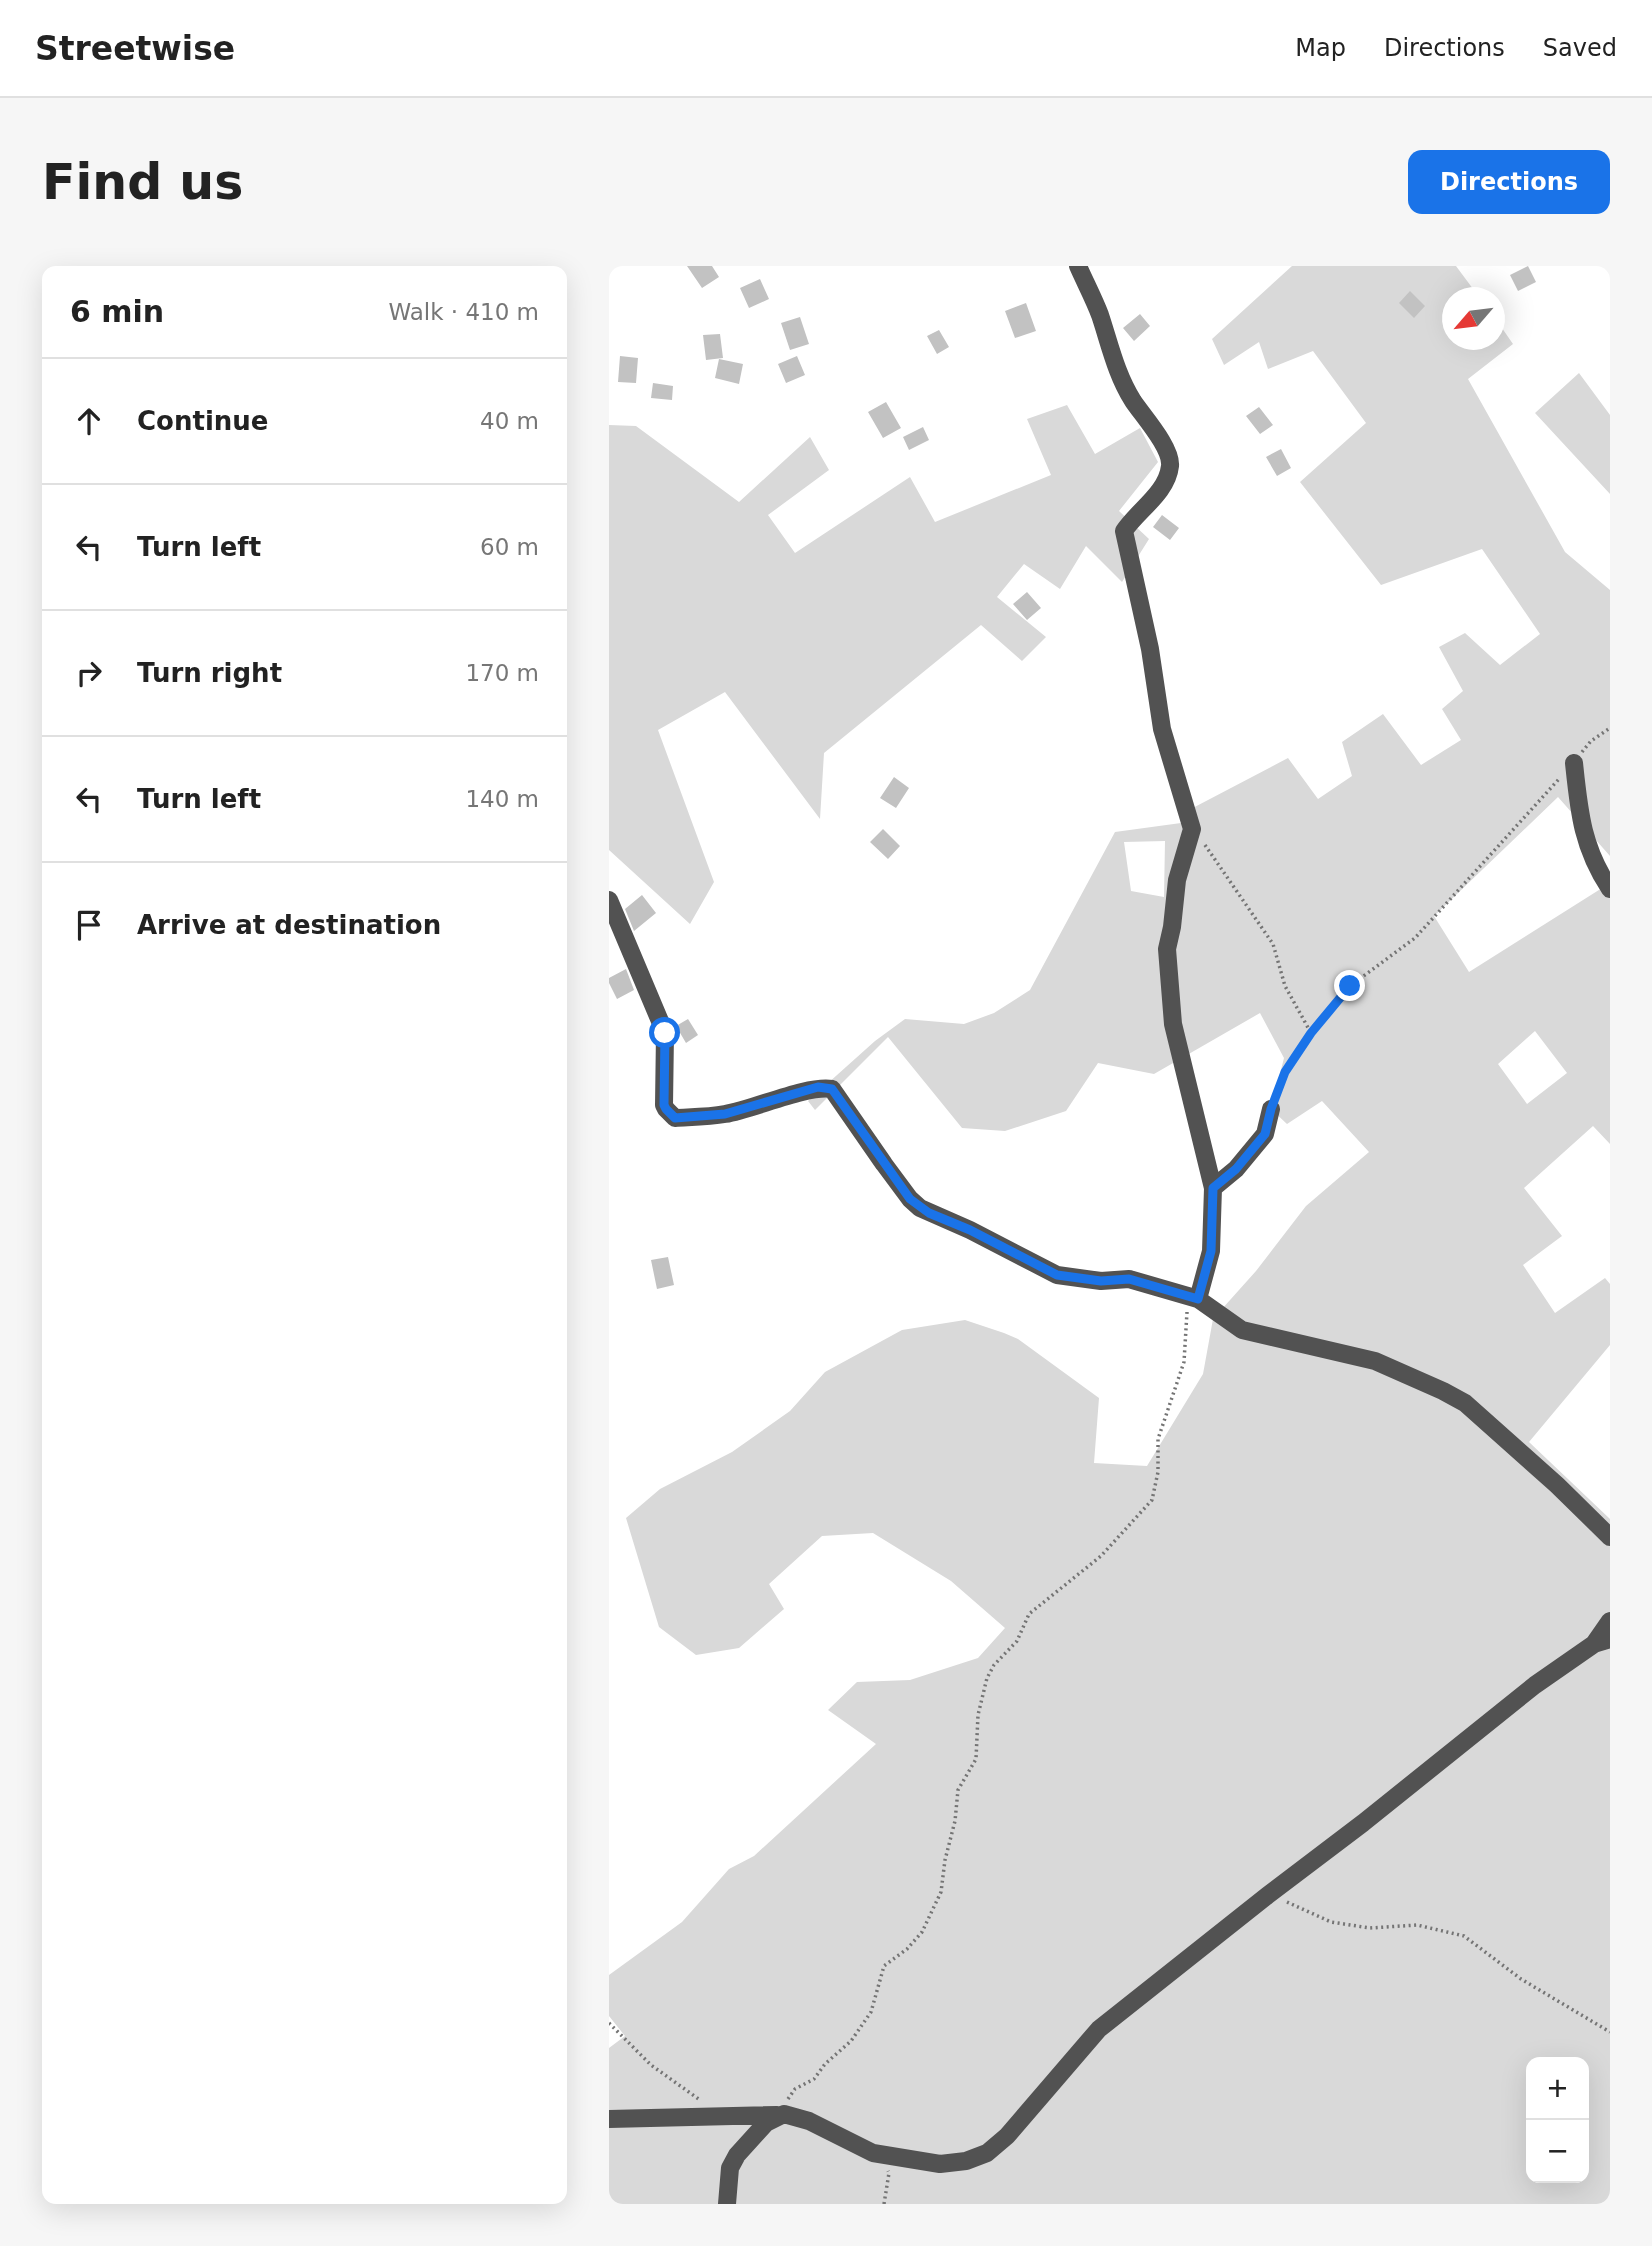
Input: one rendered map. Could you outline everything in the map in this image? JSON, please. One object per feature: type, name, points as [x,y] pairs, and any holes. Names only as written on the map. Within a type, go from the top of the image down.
[{"type":"street","points":[[1078,266],[1100,315],[1119,375],[1171,463],[1167,479],[1124,531],[1150,649],[1162,729],[1192,829],[1177,880],[1167,949],[1173,1024],[1213,1188],[1211,1251],[1192,1297]]},
{"type":"street","points":[[1574,763],[1581,827],[1610,889]]},
{"type":"street","points":[[609,900],[665,1033],[664,1105],[675,1118],[725,1114],[818,1087],[832,1089],[910,1199],[929,1213],[970,1230],[1057,1275],[1101,1281],[1129,1279],[1192,1297],[1242,1330],[1375,1361],[1443,1391],[1465,1403],[1557,1485],[1610,1537]]},
{"type":"street","points":[[1213,1188],[1236,1169],[1265,1134],[1271,1109]]},
{"type":"street","points":[[609,2119],[784,2114],[809,2121],[873,2152],[940,2164],[966,2161],[987,2153],[1007,2136],[1098,2029],[1535,1685],[1602,1642],[1610,1621]]},
{"type":"street","points":[[727,2204],[730,2168],[737,2155],[766,2123],[784,2114]]},
{"type":"path","points":[[1271,1109],[1285,1072],[1311,1033],[1350,986],[1415,938],[1591,741],[1610,729]]},
{"type":"path","points":[[1192,829],[1217,859],[1273,944],[1285,986],[1311,1033]]},
{"type":"path","points":[[784,2114],[789,2096],[814,2080],[825,2064],[852,2041],[871,2012],[884,1966],[907,1949],[922,1932],[941,1892],[945,1860],[955,1821],[958,1790],[975,1759],[978,1715],[987,1678],[994,1665],[1017,1642],[1029,1614],[1101,1556],[1152,1500],[1159,1472],[1158,1439],[1184,1362],[1192,1297]]},
{"type":"path","points":[[1268,1895],[1331,1922],[1370,1928],[1417,1925],[1464,1936],[1521,1979],[1610,2032]]},
{"type":"path","points":[[609,2024],[651,2065],[721,2117]]},
{"type":"path","points":[[873,2152],[889,2173],[884,2204]]},
{"type":"shaded area","points":[[1292,266],[1456,266],[1472,287],[1442,287],[1442,350],[1505,350],[1505,332],[1513,344],[1468,379],[1565,552],[1610,590],[1610,856],[1558,797],[1434,916],[1469,972],[1610,883],[1610,1144],[1593,1126],[1524,1188],[1562,1236],[1523,1265],[1555,1313],[1605,1278],[1610,1284],[1610,1345],[1529,1442],[1610,1519],[1610,2204],[609,2204],[609,2048],[625,2036],[609,2016],[609,1975],[682,1922],[729,1869],[754,1856],[876,1744],[828,1710],[857,1682],[910,1680],[978,1658],[1005,1628],[951,1581],[873,1533],[822,1536],[769,1584],[784,1609],[739,1648],[696,1655],[659,1627],[626,1518],[660,1489],[732,1452],[790,1411],[825,1372],[902,1330],[965,1320],[1018,1339],[1099,1398],[1094,1463],[1147,1466],[1203,1374],[1213,1319],[1256,1271],[1306,1206],[1369,1152],[1322,1101],[1287,1124],[1271,1109],[1284,1058],[1260,1013],[1154,1074],[1098,1063],[1066,1111],[1005,1131],[962,1128],[888,1037],[815,1110],[808,1101],[875,1041],[905,1019],[964,1024],[994,1013],[1030,990],[1115,832],[1181,823],[1187,811],[1288,758],[1318,799],[1352,776],[1342,742],[1383,714],[1421,765],[1461,740],[1442,709],[1463,691],[1439,647],[1465,633],[1500,665],[1540,634],[1482,549],[1381,585],[1300,482],[1366,423],[1313,351],[1268,369],[1259,342],[1224,365],[1212,339]],"holes":[[[1165,841],[1164,897],[1131,891],[1124,842]],[[1535,1031],[1567,1073],[1527,1104],[1498,1064]]]},
{"type":"shaded area","points":[[1579,373],[1610,415],[1610,494],[1535,413]]},
{"type":"shaded area","points":[[1067,405],[1095,454],[1140,428],[1158,462],[1119,511],[1149,539],[1122,582],[1086,546],[1060,589],[1024,564],[997,597],[1046,637],[1022,661],[981,625],[824,753],[820,819],[725,692],[658,730],[714,882],[690,924],[609,850],[609,425],[636,426],[739,502],[810,437],[829,470],[768,515],[795,553],[910,477],[935,522],[1051,475],[1027,419]]},
{"type":"building","points":[[687,266],[712,266],[719,277],[702,288]]},
{"type":"building","points":[[1528,266],[1536,282],[1518,291],[1510,275]]},
{"type":"building","points":[[760,279],[769,299],[749,308],[740,288]]},
{"type":"building","points":[[1410,291],[1425,306],[1414,318],[1399,303]]},
{"type":"building","points":[[1026,303],[1036,331],[1015,338],[1005,311]]},
{"type":"building","points":[[1140,314],[1150,326],[1134,341],[1123,328]]},
{"type":"building","points":[[800,317],[809,344],[790,350],[781,323]]},
{"type":"building","points":[[939,330],[949,347],[937,354],[927,336]]},
{"type":"building","points":[[720,334],[723,358],[706,360],[703,335]]},
{"type":"building","points":[[620,356],[638,358],[636,383],[618,382]]},
{"type":"building","points":[[797,356],[805,375],[786,383],[778,364]]},
{"type":"building","points":[[719,359],[743,364],[739,384],[715,378]]},
{"type":"building","points":[[653,383],[673,386],[672,400],[651,398]]},
{"type":"building","points":[[886,402],[901,428],[883,438],[868,412]]},
{"type":"building","points":[[1259,407],[1273,425],[1260,434],[1246,416]]},
{"type":"building","points":[[923,427],[929,440],[909,450],[903,437]]},
{"type":"building","points":[[1281,449],[1291,468],[1277,476],[1266,457]]},
{"type":"building","points":[[1162,515],[1179,528],[1170,540],[1153,527]]},
{"type":"building","points":[[1027,592],[1041,608],[1027,620],[1013,604]]},
{"type":"building","points":[[894,777],[909,788],[896,808],[880,798]]},
{"type":"building","points":[[883,829],[900,846],[888,859],[870,842]]},
{"type":"building","points":[[642,895],[656,913],[634,931],[625,909]]},
{"type":"building","points":[[626,969],[634,990],[617,999],[609,978]]},
{"type":"building","points":[[688,1019],[698,1035],[686,1043],[676,1026]]},
{"type":"building","points":[[668,1257],[674,1285],[657,1289],[651,1260]]},
{"type":"route","points":[[665,1033],[664,1105],[675,1118],[725,1114],[818,1087],[832,1089],[884,1164],[920,1208],[970,1230],[1057,1275],[1101,1281],[1129,1279],[1198,1299],[1211,1251],[1213,1188],[1236,1169],[1265,1134],[1285,1072],[1311,1033],[1350,986]]}]
